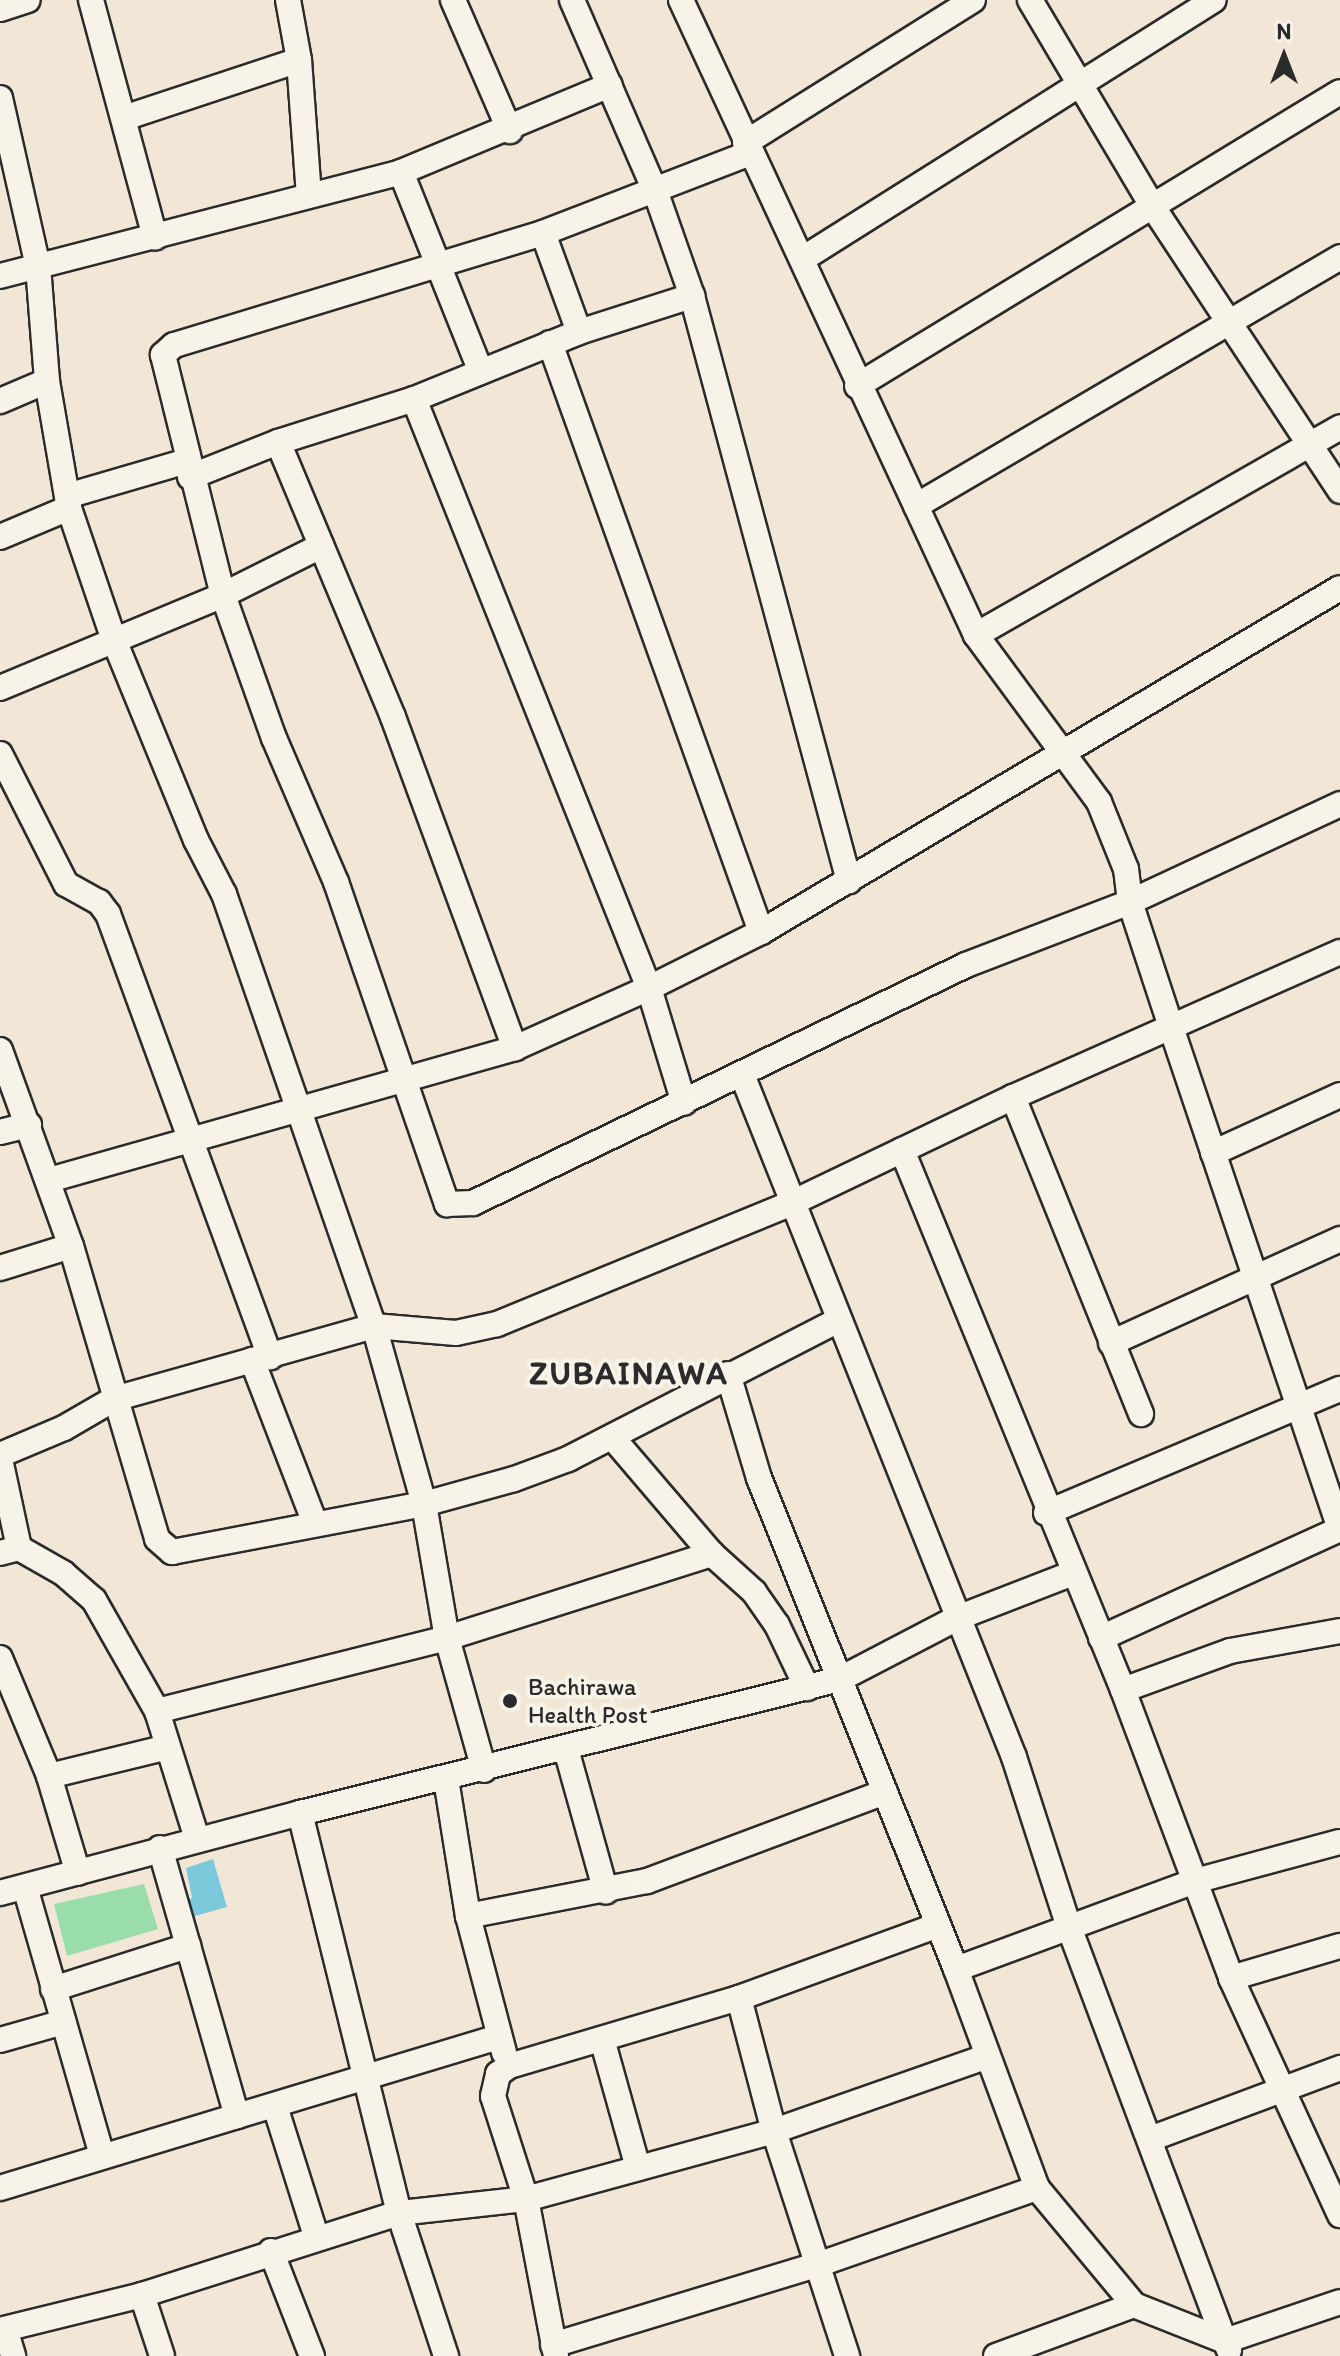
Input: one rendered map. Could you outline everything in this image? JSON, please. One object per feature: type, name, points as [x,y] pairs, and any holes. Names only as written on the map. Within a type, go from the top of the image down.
[{"type":"street","points":[[0,9],[28,0]]},
{"type":"street","points":[[91,0],[155,238]]},
{"type":"street","points":[[288,0],[299,60],[309,195]]},
{"type":"street","points":[[453,0],[510,131]]},
{"type":"street","points":[[572,0],[656,193],[692,296],[849,881]]},
{"type":"street","points":[[681,0],[747,148],[804,258],[857,386],[976,635],[1062,757],[1099,802],[1126,869],[1130,902],[1213,1153],[1302,1405],[1340,1529],[1101,1638]]},
{"type":"street","points":[[973,0],[747,148],[656,193],[543,233],[167,350],[162,363],[223,595],[274,738],[336,882],[406,1081],[440,1195],[455,1207],[743,1077],[966,965],[1130,902],[1340,804]]},
{"type":"street","points":[[1030,0],[1077,84],[1153,207],[1231,320],[1340,491]]},
{"type":"street","points":[[804,258],[1213,0]]},
{"type":"street","points":[[124,118],[299,60]]},
{"type":"street","points":[[0,276],[401,172],[510,131],[610,85]]},
{"type":"street","points":[[857,386],[1340,92]]},
{"type":"street","points":[[0,98],[38,266],[47,381],[68,502],[114,640],[196,840],[224,894],[374,1326],[424,1504],[447,1638],[484,1770]]},
{"type":"street","points":[[401,172],[481,372]]},
{"type":"street","points":[[543,233],[579,332]]},
{"type":"street","points":[[916,506],[1340,257]]},
{"type":"street","points":[[0,537],[68,502],[188,469],[414,399],[579,332],[692,296]]},
{"type":"street","points":[[550,343],[761,932]]},
{"type":"street","points":[[0,401],[47,381]]},
{"type":"street","points":[[414,399],[649,988],[684,1103]]},
{"type":"street","points":[[976,635],[1340,427]]},
{"type":"street","points":[[278,442],[393,717],[515,1048]]},
{"type":"street","points":[[0,688],[223,595],[321,546]]},
{"type":"street","points":[[49,1180],[515,1048],[649,988],[761,932],[1062,757],[1340,588]]},
{"type":"street","points":[[0,754],[7,784],[66,884],[99,902],[108,914],[193,1139],[314,1521]]},
{"type":"street","points":[[197,1839],[157,1711],[94,1600],[63,1573],[10,1550],[0,1457],[64,1428],[114,1399],[374,1326],[456,1333],[497,1324],[794,1202],[1013,1097],[1340,952]]},
{"type":"street","points":[[0,1050],[71,1246],[114,1399],[163,1548],[186,1553],[314,1521],[424,1504],[514,1479],[612,1437],[728,1374],[838,1320]]},
{"type":"street","points":[[743,1077],[1014,1757],[1069,1927],[1228,2348]]},
{"type":"street","points":[[1213,1153],[1340,1095]]},
{"type":"street","points":[[1013,1097],[1141,1414]]},
{"type":"street","points":[[0,1132],[29,1125]]},
{"type":"street","points":[[902,1150],[1046,1513],[1123,1690],[1231,1978],[1340,2215]]},
{"type":"street","points":[[1111,1343],[1340,1239]]},
{"type":"street","points":[[0,1268],[71,1246]]},
{"type":"street","points":[[728,1374],[759,1478],[956,1969],[985,2057],[1037,2188],[1134,2305],[1228,2348],[1340,2302]]},
{"type":"street","points":[[1046,1513],[1340,1389]]},
{"type":"street","points":[[612,1437],[712,1554],[754,1592],[777,1625],[807,1688]]},
{"type":"street","points":[[157,1711],[447,1638],[712,1554]]},
{"type":"street","points":[[0,1893],[160,1848],[484,1770],[840,1679],[957,1618],[1073,1573]]},
{"type":"street","points":[[1123,1690],[1230,1651],[1340,1631]]},
{"type":"street","points":[[0,1658],[49,1776],[78,1873]]},
{"type":"street","points":[[49,1776],[168,1747]]},
{"type":"street","points":[[566,1749],[606,1892]]},
{"type":"street","points":[[446,1779],[468,1916],[509,2066]]},
{"type":"street","points":[[468,1916],[606,1892],[885,1792]]},
{"type":"street","points":[[300,1813],[368,2075],[399,2213],[446,2356]]},
{"type":"street","points":[[956,1969],[1195,1881],[1340,1842]]},
{"type":"street","points":[[160,1848],[237,2116]]},
{"type":"street","points":[[25,1887],[102,2155]]},
{"type":"street","points":[[938,1925],[739,1998],[509,2066],[498,2074],[493,2096],[526,2199],[554,2350],[817,2265],[1037,2188]]},
{"type":"street","points":[[53,1989],[188,1946]]},
{"type":"street","points":[[1231,1978],[1340,1946]]},
{"type":"street","points":[[739,1998],[774,2131],[847,2356]]},
{"type":"street","points":[[0,2040],[63,2022]]},
{"type":"street","points":[[0,2188],[499,2037]]},
{"type":"street","points":[[602,2039],[638,2168]]},
{"type":"street","points":[[13,2356],[3,2329],[142,2295],[316,2236],[399,2213],[526,2199],[774,2131],[985,2057]]},
{"type":"street","points":[[1150,2139],[1340,2068]]},
{"type":"street","points":[[275,2106],[316,2236]]},
{"type":"street","points":[[271,2251],[312,2356]]},
{"type":"street","points":[[142,2295],[162,2356]]},
{"type":"street","points":[[996,2356],[1134,2305]]},
{"type":"green space","points":[[144,1884],[158,1929],[67,1956],[54,1904]]},
{"type":"water","points":[[213,1859],[227,1907],[188,1918],[184,1902],[192,1898],[186,1868]]},
{"type":"place","name":"Bachirawa Health Post","points":[[510,1701]]},
{"type":"district","name":"ZUBAINAWA","points":[[629,1373]]}]
